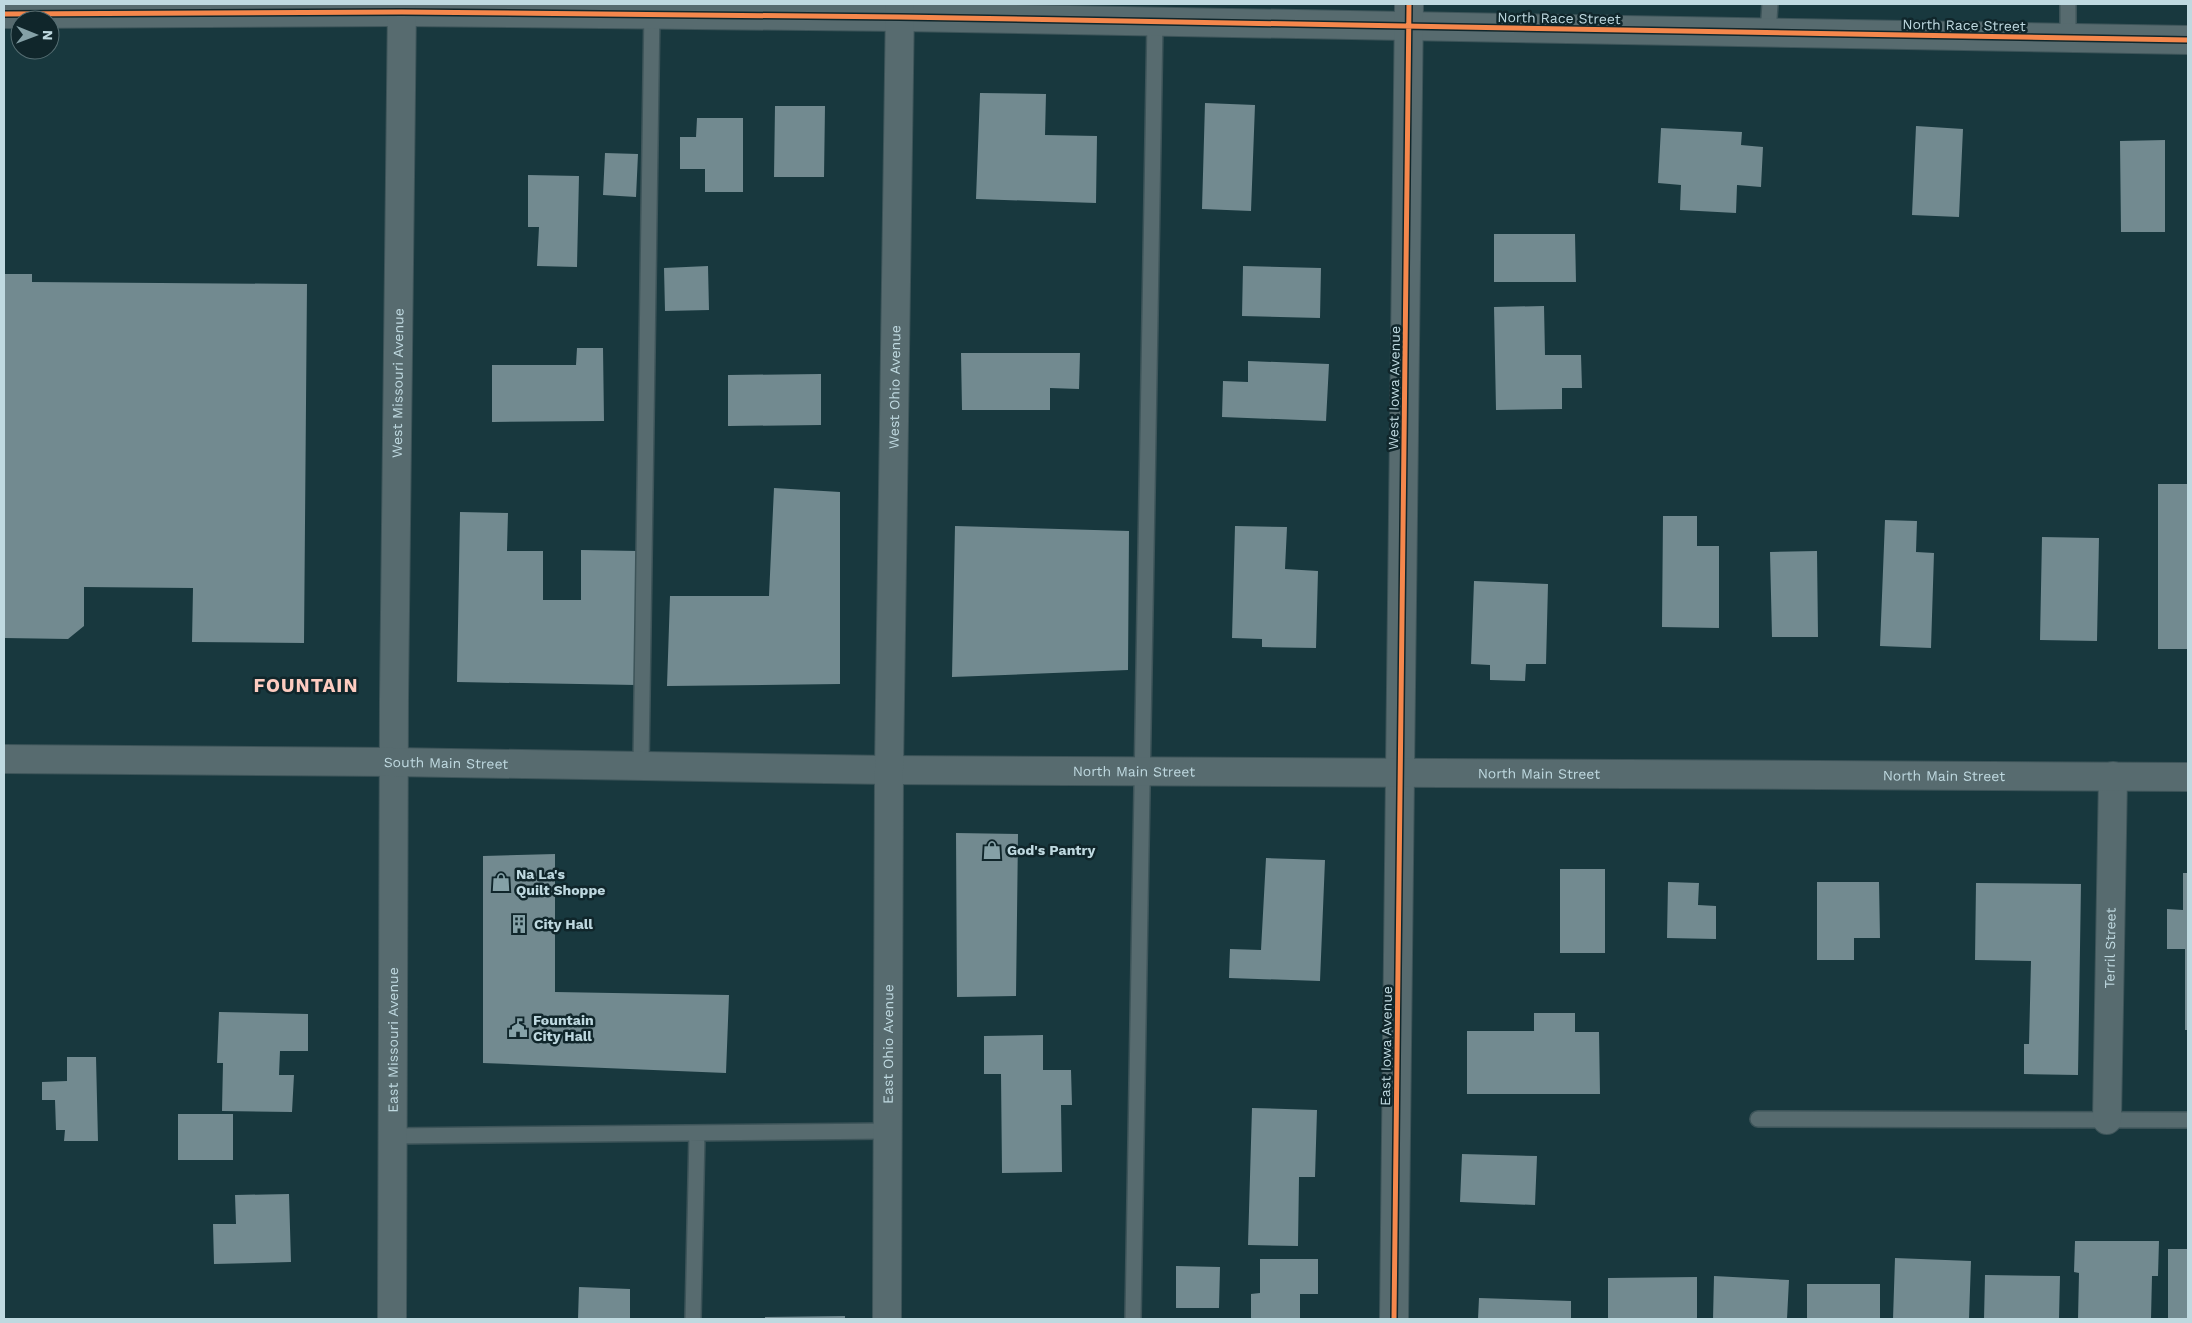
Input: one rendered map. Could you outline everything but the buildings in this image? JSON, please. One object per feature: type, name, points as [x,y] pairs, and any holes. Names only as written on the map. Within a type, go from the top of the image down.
[{"type":"street","name":"North Race Street","points":[[4,14],[57,9],[402,8],[900,10],[1155,21],[1409,15],[1768,33],[2188,40]]},
{"type":"street","name":"West Missouri Avenue","points":[[393,762],[402,8]]},
{"type":"street","name":"West Ohio Avenue","points":[[889,770],[900,10]]},
{"type":"street","name":"West Iowa Avenue","points":[[1400,773],[1409,15]]},
{"type":"street","name":"South Main Street","points":[[4,758],[889,770]]},
{"type":"street","name":"East Missouri Avenue","points":[[392,1319],[393,762]]},
{"type":"street","name":"North Main Street","points":[[889,770],[2188,777]]},
{"type":"street","name":"East Ohio Avenue","points":[[887,1319],[889,770]]},
{"type":"street","name":"East Iowa Avenue","points":[[1394,1319],[1400,773]]},
{"type":"street","name":"Terril Street","points":[[2107,1120],[2113,776]]},
{"type":"lane","points":[[1768,33],[1770,4]]},
{"type":"lane","points":[[2068,4],[2068,38]]},
{"type":"lane","points":[[640,766],[652,9]]},
{"type":"lane","points":[[1133,1319],[1155,21]]},
{"type":"lane","points":[[1758,1119],[2188,1120]]},
{"type":"lane","points":[[392,1136],[888,1131]]},
{"type":"lane","points":[[693,1319],[697,1133]]},
{"type":"cycle path","points":[[1394,1319],[1409,4]]},
{"type":"cycle path","points":[[4,14],[402,12],[900,17],[2188,40]]},
{"type":"place","name":"God's Pantry","points":[[992,850]]},
{"type":"place","name":"Na La's Quilt Shoppe","points":[[501,882]]},
{"type":"place","name":"City Hall","points":[[519,924]]},
{"type":"place","name":"Fountain City Hall","points":[[518,1028]]},
{"type":"district","name":"FOUNTAIN","points":[[306,685]]}]
